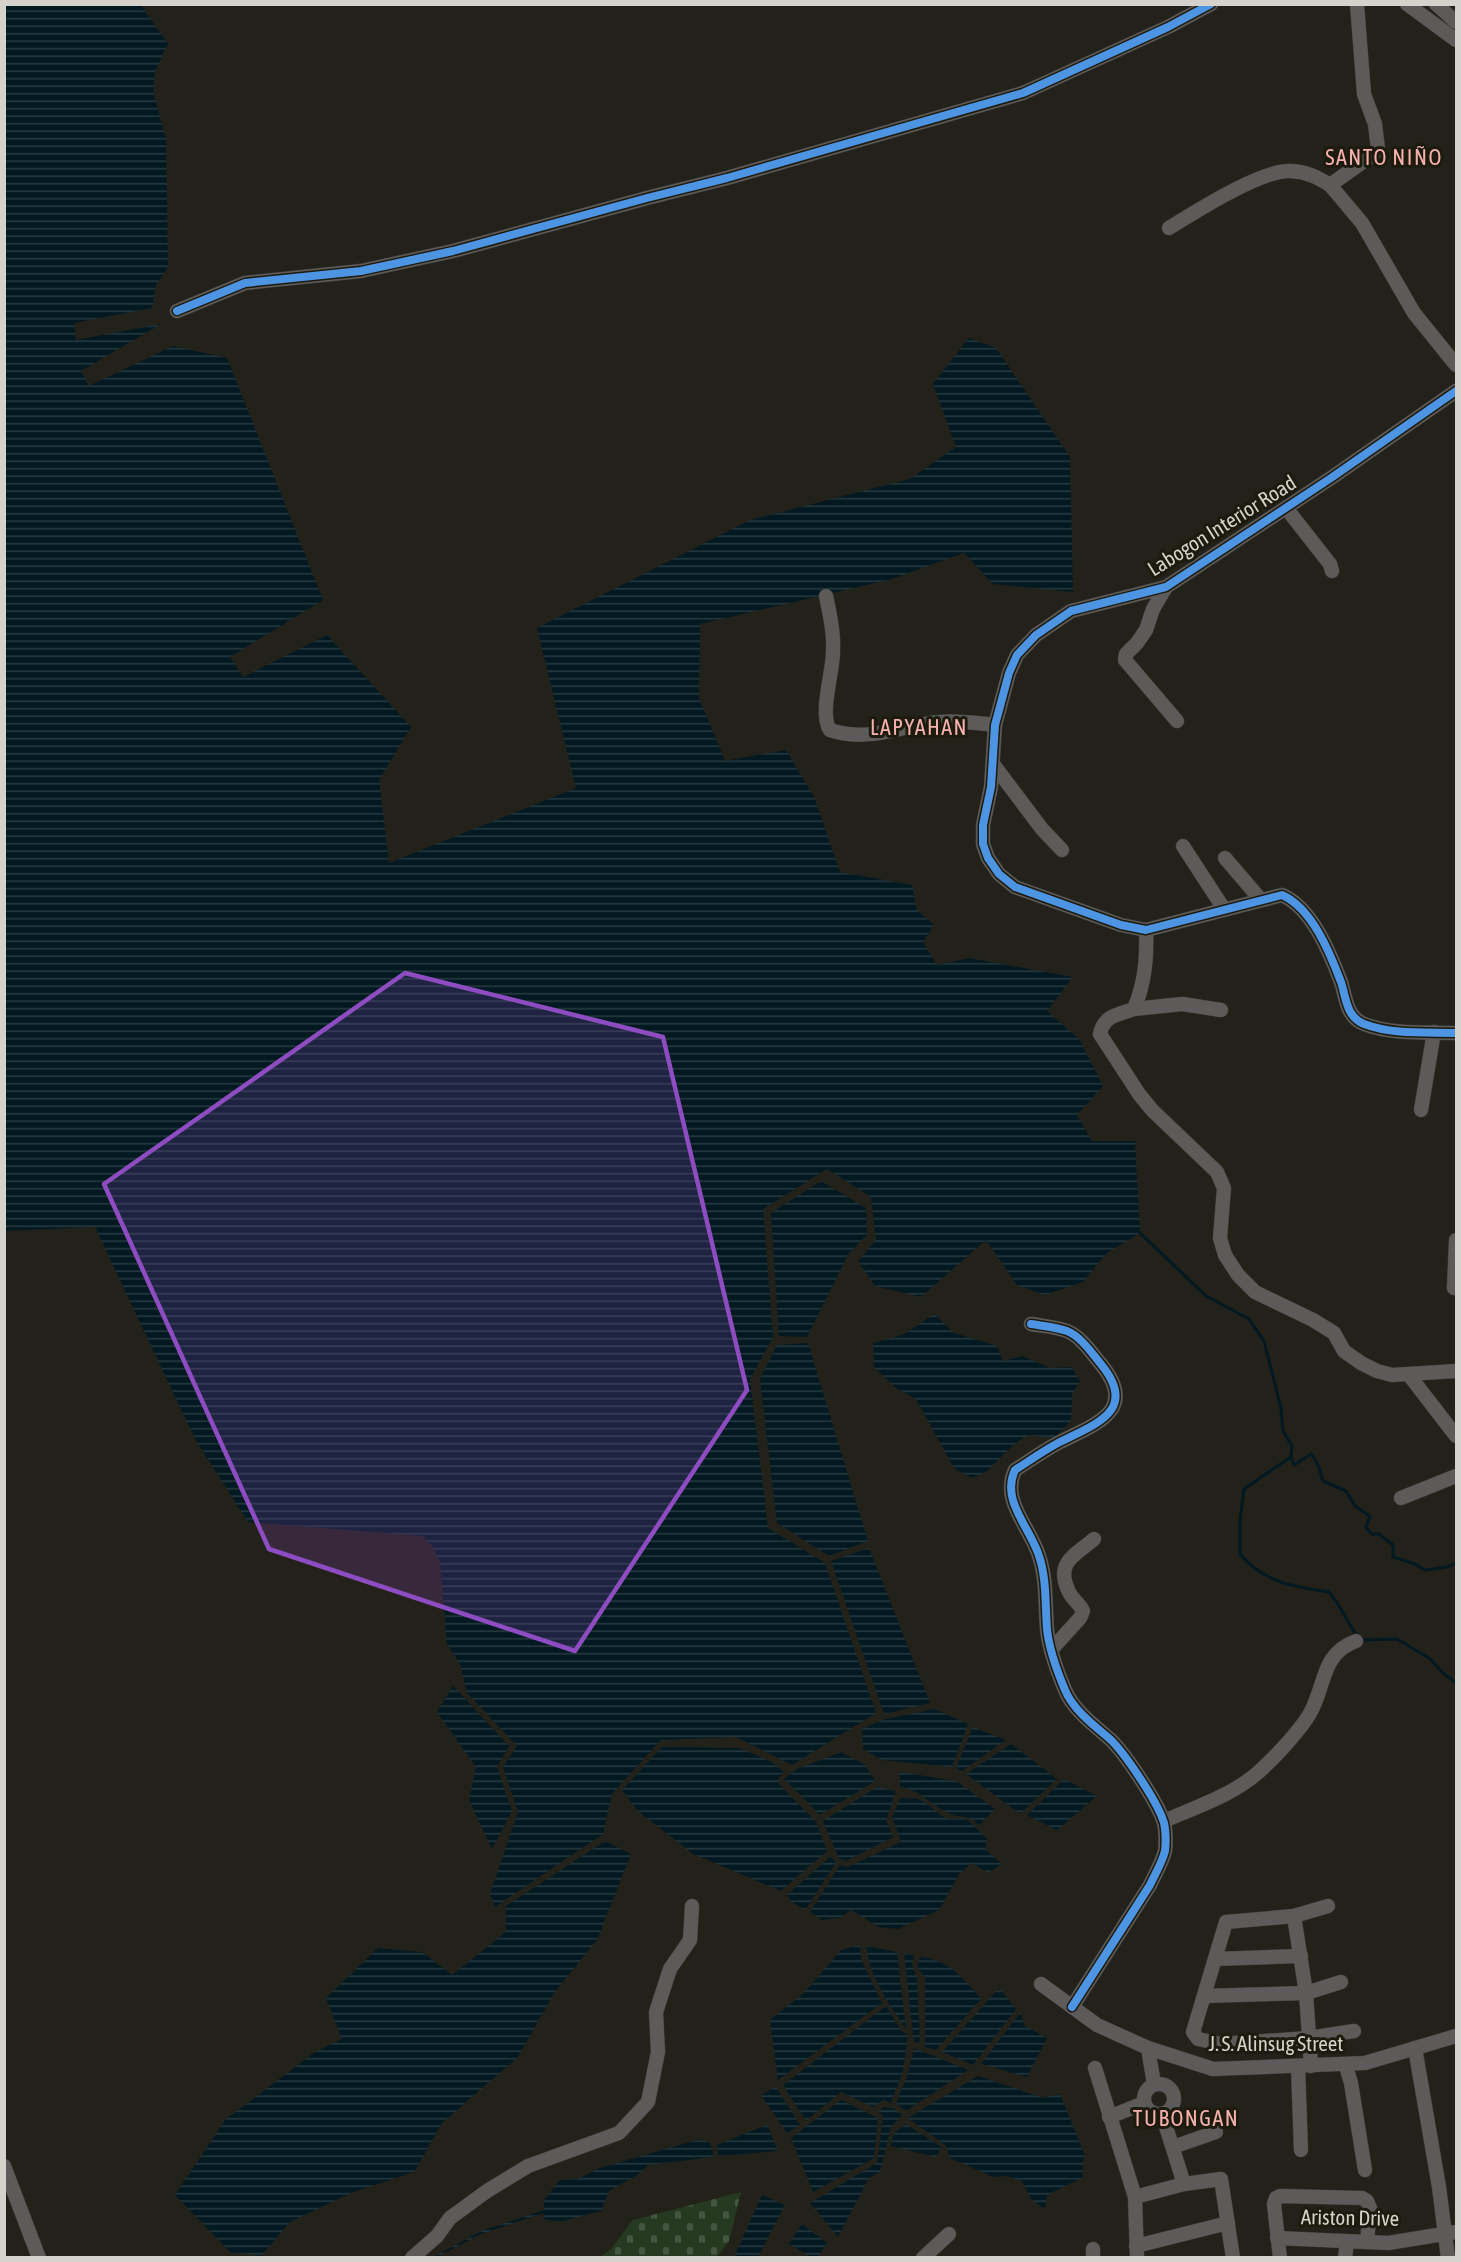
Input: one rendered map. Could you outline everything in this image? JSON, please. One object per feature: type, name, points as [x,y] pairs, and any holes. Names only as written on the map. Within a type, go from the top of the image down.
[{"type":"street","points":[[177,311],[245,283],[361,271],[453,251],[727,178],[1023,93],[1168,27],[1211,4]]},
{"type":"street","points":[[1330,185],[1378,149],[1375,124],[1364,94],[1357,4]]},
{"type":"street","points":[[1407,4],[1456,40]]},
{"type":"street","points":[[1436,4],[1456,22]]},
{"type":"street","points":[[1170,228],[1208,204],[1253,181],[1288,171],[1313,175],[1330,185],[1362,223],[1414,313],[1456,365]]},
{"type":"street","name":"Labogon Interior Road","points":[[1456,391],[1166,587],[1071,611],[1036,634],[1017,655],[1009,674],[996,725],[991,787],[983,825],[983,844],[988,858],[999,874],[1014,887],[1121,925],[1146,930],[1261,900],[1282,896],[1289,898],[1309,916],[1340,981],[1348,1009],[1356,1020],[1390,1030],[1456,1033]]},
{"type":"street","points":[[1286,508],[1330,564],[1332,571]]},
{"type":"street","points":[[1166,587],[1146,630],[1126,654],[1125,660],[1177,722]]},
{"type":"street","points":[[826,596],[832,620],[833,653],[825,712],[826,724],[830,730],[858,736],[939,722],[996,725]]},
{"type":"street","points":[[993,764],[1042,829],[1062,850]]},
{"type":"street","points":[[1184,846],[1224,909]]},
{"type":"street","points":[[1225,858],[1261,900]]},
{"type":"street","points":[[1134,1009],[1147,958],[1146,930]]},
{"type":"street","points":[[1221,1010],[1182,1004],[1134,1009],[1109,1018],[1102,1024],[1100,1034],[1138,1094],[1217,1172],[1224,1188],[1220,1238],[1225,1255],[1238,1275],[1255,1292],[1314,1320],[1334,1333],[1344,1351],[1361,1363],[1392,1375],[1456,1371]]},
{"type":"street","points":[[1421,1110],[1434,1032]]},
{"type":"street","points":[[1454,1288],[1456,1240]]},
{"type":"street","points":[[1031,1324],[1069,1331],[1082,1342],[1110,1375],[1116,1389],[1112,1409],[1104,1420],[1057,1444],[1015,1470],[1010,1479],[1011,1496],[1039,1555],[1044,1578],[1047,1632],[1066,1694],[1082,1713],[1117,1746],[1140,1778],[1164,1821],[1165,1850],[1150,1885],[1072,2007]]},
{"type":"street","points":[[1408,1375],[1456,1436]]},
{"type":"street","points":[[1401,1498],[1456,1476]]},
{"type":"street","points":[[1051,1650],[1080,1618],[1083,1611],[1069,1593],[1064,1570],[1067,1562],[1094,1539]]},
{"type":"street","points":[[1164,1821],[1248,1782],[1257,1774],[1308,1717],[1332,1658],[1338,1649],[1356,1641]]},
{"type":"street","points":[[412,2258],[436,2236],[450,2218],[488,2190],[528,2166],[619,2133],[648,2102],[658,2052],[656,2012],[670,1969],[690,1940],[692,1906]]},
{"type":"street","points":[[1328,1906],[1294,1916],[1226,1922],[1193,2032],[1198,2039],[1221,2044],[1354,2031]]},
{"type":"street","points":[[1294,1916],[1306,1993],[1309,2037],[1305,2066],[1301,2150]]},
{"type":"street","points":[[1215,1959],[1301,1956]]},
{"type":"street","points":[[1204,1996],[1306,1993],[1341,1982]]},
{"type":"street","name":"J. S. Alinsug Street","points":[[1041,1984],[1097,2025],[1148,2048],[1212,2069],[1346,2066],[1388,2058],[1456,2036]]},
{"type":"street","points":[[1148,2048],[1154,2084]]},
{"type":"street","points":[[1415,2048],[1451,2233],[1448,2258]]},
{"type":"street","points":[[1346,2066],[1351,2083],[1365,2170]]},
{"type":"street","points":[[1095,2068],[1135,2197],[1136,2252],[1228,2223]]},
{"type":"street","points":[[1154,2084],[1162,2084],[1170,2088],[1174,2095],[1174,2103],[1170,2110],[1162,2114],[1154,2114],[1144,2103],[1143,2095],[1147,2088],[1154,2084]]},
{"type":"street","points":[[1109,2118],[1144,2103]]},
{"type":"street","points":[[1162,2114],[1184,2184]]},
{"type":"street","points":[[1173,2147],[1216,2132]]},
{"type":"street","points":[[4,2166],[39,2258]]},
{"type":"street","points":[[1135,2197],[1184,2184],[1219,2178],[1222,2181],[1233,2258]]},
{"type":"street","points":[[1280,2258],[1274,2204],[1276,2198],[1280,2196],[1362,2198],[1369,2203],[1370,2208],[1367,2242]]},
{"type":"street","name":"Ariston Drive","points":[[1278,2238],[1388,2243],[1451,2233]]},
{"type":"street","points":[[923,2258],[949,2234]]},
{"type":"street","points":[[1345,2258],[1347,2242]]},
{"type":"highlighted area","points":[[405,973],[663,1037],[747,1390],[575,1651],[269,1549],[104,1184]]},
{"type":"green space","points":[[741,2192],[729,2241],[717,2257],[600,2257],[611,2249],[633,2220]]},
{"type":"water","points":[[4,5],[143,5],[142,7],[168,44],[155,71],[153,91],[166,139],[168,267],[156,285],[152,308],[74,323],[76,340],[161,324],[81,371],[89,386],[173,346],[227,358],[323,600],[230,657],[243,677],[327,635],[411,727],[379,780],[389,863],[576,788],[537,628],[750,520],[910,479],[956,447],[933,384],[969,338],[996,348],[1070,457],[1073,592],[993,584],[964,553],[892,579],[700,624],[699,698],[725,761],[786,750],[814,797],[840,872],[912,885],[917,910],[934,925],[923,942],[937,965],[969,958],[1073,977],[1047,1011],[1079,1039],[1103,1086],[1077,1115],[1092,1141],[1135,1141],[1140,1233],[1107,1253],[1083,1282],[1045,1295],[1017,1285],[986,1240],[921,1297],[875,1286],[858,1261],[876,1240],[871,1197],[827,1169],[763,1209],[773,1337],[750,1379],[768,1528],[825,1563],[876,1713],[792,1765],[736,1737],[661,1740],[612,1794],[603,1834],[495,1907],[490,1894],[518,1812],[503,1767],[517,1746],[467,1693],[460,1664],[447,1644],[440,1562],[432,1546],[423,1536],[248,1522],[195,1439],[95,1227],[5,1231]]},
{"type":"water","points":[[821,1181],[866,1208],[867,1235],[849,1253],[807,1337],[779,1336],[771,1213]]},
{"type":"water","points":[[934,1314],[954,1333],[997,1346],[1003,1361],[1023,1356],[1050,1368],[1071,1367],[1080,1381],[1072,1394],[1071,1421],[1054,1438],[1028,1435],[1014,1444],[986,1472],[971,1478],[954,1468],[916,1399],[896,1388],[874,1367],[873,1343],[903,1335]]},
{"type":"water","points":[[808,1343],[868,1541],[829,1556],[777,1523],[760,1379],[777,1345]]},
{"type":"water","points":[[869,1548],[930,1703],[884,1714],[831,1561]]},
{"type":"water","points":[[453,1686],[509,1746],[497,1767],[512,1811],[492,1849],[469,1800],[476,1767],[437,1712]]},
{"type":"water","points":[[934,1709],[968,1724],[952,1767],[882,1760],[863,1749],[862,1729],[882,1720]]},
{"type":"water","points":[[973,1727],[1006,1740],[962,1771],[956,1768]]},
{"type":"water","points":[[1011,1744],[1057,1779],[1020,1814],[966,1774]]},
{"type":"water","points":[[662,1747],[739,1748],[772,1762],[784,1772],[779,1778],[779,1784],[816,1822],[827,1851],[781,1891],[693,1854],[638,1811],[622,1790]]},
{"type":"water","points":[[841,1752],[865,1765],[875,1781],[820,1815],[784,1779],[797,1769]]},
{"type":"water","points":[[900,1772],[956,1781],[995,1809],[979,1825],[975,1821],[948,1813],[914,1791],[900,1787]]},
{"type":"water","points":[[1064,1779],[1097,1796],[1057,1830],[1027,1815]]},
{"type":"water","points":[[877,1787],[896,1791],[886,1820],[893,1837],[846,1861],[839,1859],[823,1821]]},
{"type":"water","points":[[900,1798],[918,1799],[944,1817],[962,1818],[970,1822],[987,1839],[985,1849],[1002,1864],[988,1873],[972,1863],[960,1873],[939,1910],[898,1929],[879,1927],[851,1910],[840,1918],[822,1920],[810,1912],[840,1865],[848,1867],[901,1842],[892,1817]]},
{"type":"water","points":[[605,1841],[631,1854],[597,1940],[554,1993],[518,2057],[442,2123],[414,2172],[351,2193],[290,2222],[261,2256],[230,2252],[175,2195],[226,2119],[315,2052],[342,2039],[326,1998],[378,1948],[422,1952],[452,1975],[506,1932],[506,1906]]},
{"type":"water","points":[[831,1856],[836,1863],[805,1910],[792,1902],[787,1895]]},
{"type":"water","points":[[860,1945],[861,1959],[882,2003],[778,2080],[770,2020],[804,1993],[841,1950]]},
{"type":"water","points":[[867,1946],[897,1952],[906,2029],[876,1979],[868,1957]]},
{"type":"water","points":[[904,1953],[914,1956],[912,1965],[917,1978],[920,2043],[914,2042]]},
{"type":"water","points":[[920,1957],[939,1962],[955,1971],[981,1999],[936,2050],[925,2047],[925,1978],[917,1967]]},
{"type":"water","points":[[999,1988],[1016,2009],[973,2065],[942,2052]]},
{"type":"water","points":[[886,2006],[902,2032],[908,2034],[903,2071],[891,2103],[883,2100],[873,2107],[841,2092],[806,2121],[783,2085]]},
{"type":"water","points":[[1020,2013],[1025,2026],[1047,2038],[1027,2077],[981,2064]]},
{"type":"water","points":[[914,2048],[968,2070],[906,2111],[896,2103],[908,2074]]},
{"type":"water","points":[[978,2076],[1043,2098],[1060,2094],[1084,2153],[1082,2178],[1047,2195],[1045,2209],[1031,2199],[1022,2181],[1007,2176],[993,2177],[950,2158],[946,2146],[908,2118]]},
{"type":"water","points":[[776,2087],[800,2125],[787,2133],[761,2095]]},
{"type":"water","points":[[841,2100],[878,2118],[874,2158],[813,2192],[791,2138]]},
{"type":"water","points":[[884,2107],[895,2109],[902,2115],[891,2127],[880,2172],[869,2178],[838,2237],[810,2203],[877,2163],[883,2116],[878,2111]]},
{"type":"water","points":[[906,2124],[941,2147],[936,2157],[890,2146],[894,2133]]},
{"type":"water","points":[[767,2125],[778,2151],[718,2156],[717,2145]]},
{"type":"water","points":[[701,2139],[711,2145],[713,2157],[648,2165],[639,2174],[609,2191],[601,2211],[562,2221],[545,2220],[543,2213],[481,2234],[433,2257],[484,2230],[544,2210],[544,2200],[560,2180],[578,2179],[600,2168]]},
{"type":"water","points":[[762,2195],[785,2205],[758,2257],[734,2257]]},
{"type":"water","points":[[802,2224],[827,2243],[818,2257],[811,2257],[789,2244]]},
{"type":"waterway","points":[[1140,1233],[1206,1296],[1249,1319],[1264,1341],[1281,1408],[1283,1431],[1292,1446],[1291,1457],[1244,1489],[1240,1520],[1240,1554],[1259,1571],[1280,1582],[1329,1592],[1355,1633],[1364,1640],[1397,1639],[1429,1658],[1456,1683]]},
{"type":"waterway","points":[[1291,1457],[1294,1465],[1311,1454],[1317,1463],[1323,1481],[1346,1491],[1355,1506],[1370,1516],[1366,1527],[1372,1534],[1379,1534],[1393,1545],[1393,1557],[1425,1570],[1447,1567],[1456,1563]]},
{"type":"cycle path","points":[[177,311],[245,283],[361,271],[453,251],[727,178],[1023,93],[1168,27],[1211,4]]},
{"type":"cycle path","points":[[1456,391],[1331,478],[1166,587],[1071,611],[1036,635],[1017,655],[1009,673],[995,725],[991,787],[983,825],[983,844],[988,858],[999,874],[1015,887],[1121,925],[1146,930],[1282,895],[1293,901],[1319,932],[1337,970],[1350,1012],[1358,1021],[1387,1030],[1456,1033]]},
{"type":"cycle path","points":[[1031,1324],[1072,1333],[1100,1363],[1111,1379],[1116,1393],[1114,1404],[1108,1414],[1098,1422],[1052,1446],[1015,1470],[1011,1492],[1017,1512],[1034,1543],[1041,1562],[1048,1637],[1065,1690],[1079,1711],[1111,1740],[1132,1767],[1159,1811],[1166,1835],[1164,1855],[1150,1885],[1072,2007]]},
{"type":"district","name":"SANTO NIÑO","points":[[1384,157]]},
{"type":"district","name":"LAPYAHAN","points":[[919,727]]},
{"type":"district","name":"TUBONGAN","points":[[1186,2118]]}]
